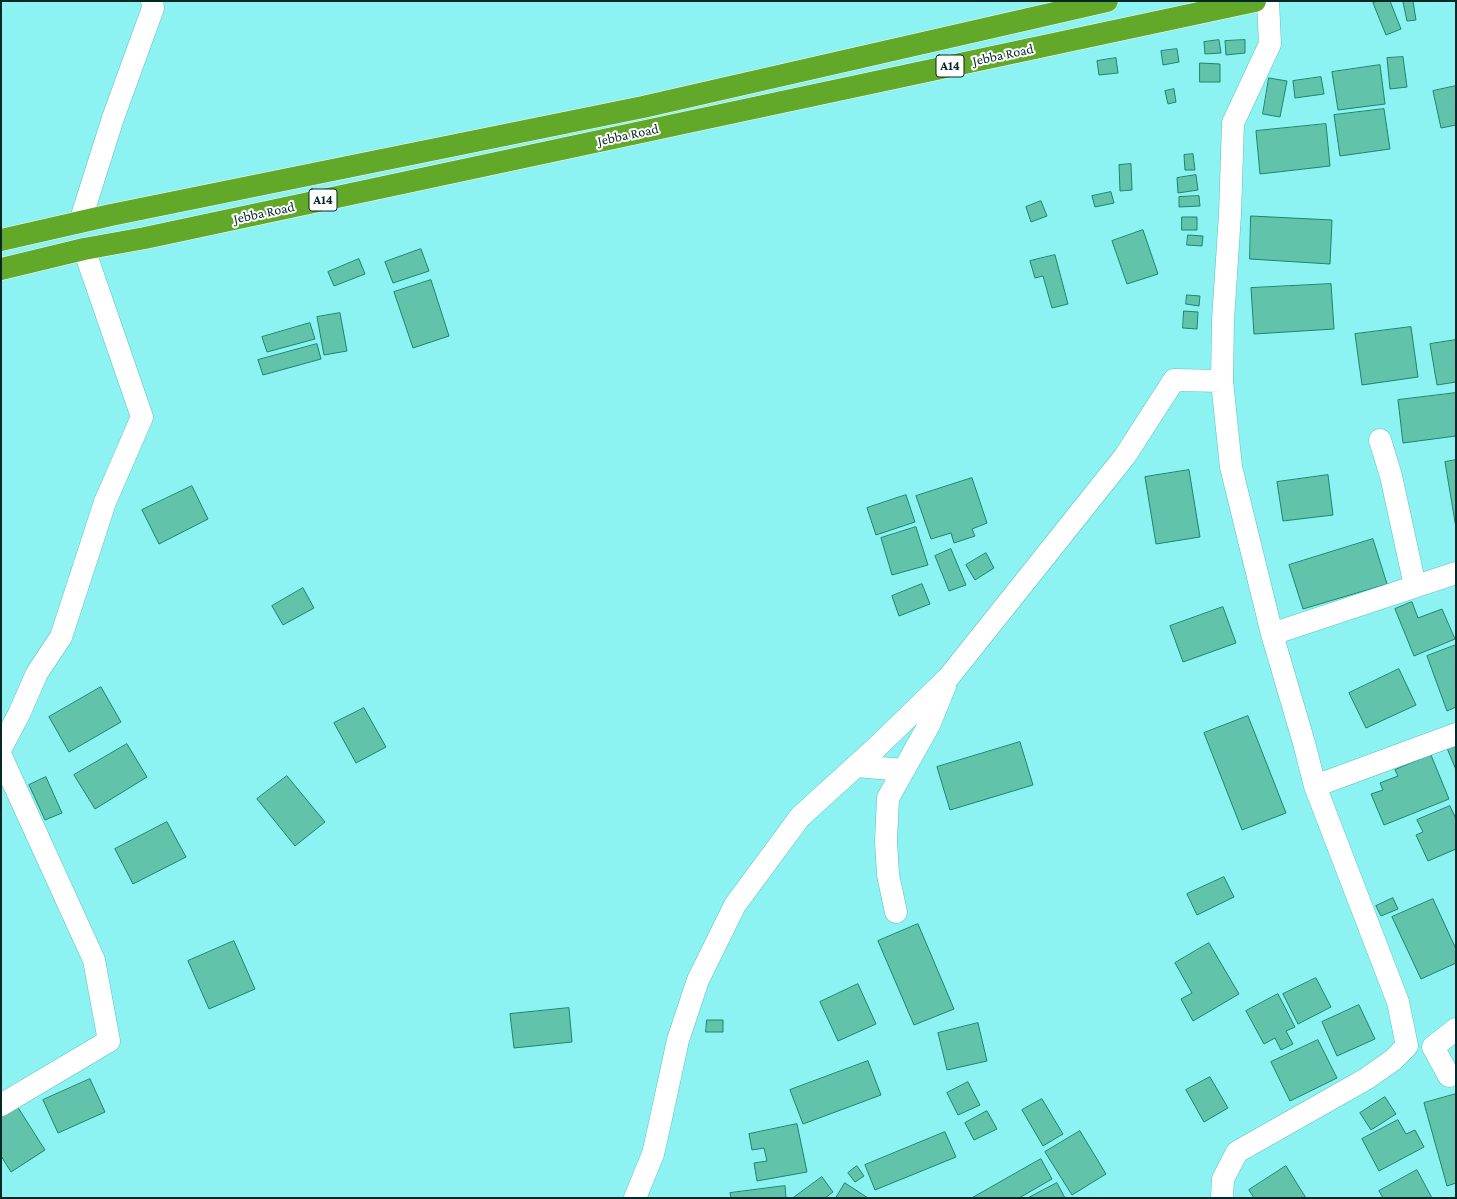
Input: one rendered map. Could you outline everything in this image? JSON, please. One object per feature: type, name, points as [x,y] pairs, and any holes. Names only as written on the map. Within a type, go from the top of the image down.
[{"type":"highway","name":"Jebba Road","points":[[1,240],[80,222],[643,106],[1107,1]]},
{"type":"highway","name":"Jebba Road","points":[[1,268],[84,249],[168,233],[1255,1]]},
{"type":"street","points":[[80,222],[113,118],[153,8],[152,1]]},
{"type":"street","points":[[1222,1198],[1223,1179],[1237,1152],[1366,1079],[1393,1060],[1406,1046],[1398,1002],[1315,786],[1272,634],[1232,468],[1222,380],[1223,320],[1230,214],[1233,123],[1270,44],[1268,1]]},
{"type":"street","points":[[1,748],[19,714],[37,673],[61,637],[105,502],[142,417],[84,249]]},
{"type":"street","points":[[635,1198],[652,1154],[678,1040],[698,980],[735,905],[800,817],[857,766],[948,678],[1125,456],[1174,380],[1222,380]]},
{"type":"street","points":[[1380,440],[1392,476],[1415,586]]},
{"type":"street","points":[[1272,634],[1415,586],[1456,574]]},
{"type":"street","points":[[896,912],[888,875],[886,841],[888,798],[929,725],[948,678]]},
{"type":"street","points":[[1315,786],[1456,734]]},
{"type":"street","points":[[1,756],[94,960],[109,1041],[1,1105]]},
{"type":"street","points":[[857,766],[903,770]]},
{"type":"street","points":[[1449,1076],[1433,1047],[1456,1029]]},
{"type":"building","points":[[1379,1],[1390,1],[1401,29],[1386,35],[1373,3]]},
{"type":"building","points":[[1413,1],[1416,20],[1407,21],[1403,2]]},
{"type":"building","points":[[1219,40],[1221,53],[1205,54],[1204,42]]},
{"type":"building","points":[[1245,40],[1245,53],[1226,55],[1225,41]]},
{"type":"building","points":[[1177,49],[1179,62],[1163,65],[1161,51]]},
{"type":"building","points":[[1403,57],[1407,87],[1390,89],[1387,58]]},
{"type":"building","points":[[1116,58],[1118,73],[1099,75],[1097,61]]},
{"type":"building","points":[[1200,63],[1220,64],[1220,82],[1200,82]]},
{"type":"building","points":[[1380,65],[1385,104],[1338,110],[1332,72]]},
{"type":"building","points":[[1321,77],[1324,94],[1295,98],[1293,81]]},
{"type":"building","points":[[1269,78],[1287,81],[1280,117],[1263,114]]},
{"type":"building","points":[[1456,86],[1456,125],[1441,128],[1433,91]]},
{"type":"building","points":[[1174,89],[1176,102],[1168,104],[1165,91]]},
{"type":"building","points":[[1384,109],[1390,149],[1340,156],[1334,115]]},
{"type":"building","points":[[1326,124],[1330,166],[1260,174],[1256,131]]},
{"type":"building","points":[[1193,154],[1195,170],[1185,170],[1184,155]]},
{"type":"building","points":[[1131,164],[1132,190],[1120,191],[1119,165]]},
{"type":"building","points":[[1196,175],[1198,190],[1178,193],[1177,178]]},
{"type":"building","points":[[1111,192],[1114,203],[1095,207],[1092,196]]},
{"type":"building","points":[[1199,196],[1200,206],[1179,207],[1179,197]]},
{"type":"building","points":[[1041,201],[1047,216],[1031,222],[1026,207]]},
{"type":"building","points":[[1251,216],[1332,220],[1330,264],[1250,259]]},
{"type":"building","points":[[1182,217],[1197,217],[1197,230],[1182,230]]},
{"type":"building","points":[[1143,230],[1158,274],[1127,284],[1112,241]]},
{"type":"building","points":[[1188,235],[1203,236],[1202,246],[1187,245]]},
{"type":"building","points":[[421,249],[429,271],[393,283],[385,262]]},
{"type":"building","points":[[1055,255],[1068,304],[1052,308],[1043,276],[1035,278],[1030,261]]},
{"type":"building","points":[[359,259],[365,274],[334,286],[328,272]]},
{"type":"building","points":[[431,280],[449,336],[413,348],[394,292]]},
{"type":"building","points":[[1331,284],[1334,329],[1254,334],[1251,288]]},
{"type":"building","points":[[1187,295],[1200,296],[1199,306],[1186,304]]},
{"type":"building","points":[[1184,311],[1198,312],[1197,329],[1183,328]]},
{"type":"building","points":[[340,313],[347,351],[324,355],[317,317]]},
{"type":"building","points":[[310,323],[315,339],[267,352],[262,337]]},
{"type":"building","points":[[1411,327],[1418,377],[1362,385],[1355,334]]},
{"type":"building","points":[[1456,340],[1456,382],[1437,385],[1430,344]]},
{"type":"building","points":[[317,344],[321,359],[263,375],[258,360]]},
{"type":"building","points":[[1456,393],[1456,436],[1403,443],[1398,400]]},
{"type":"building","points":[[1456,460],[1456,528],[1445,462]]},
{"type":"building","points":[[1189,470],[1200,537],[1156,544],[1145,477]]},
{"type":"building","points":[[1328,475],[1333,515],[1283,521],[1277,482]]},
{"type":"building","points":[[972,478],[987,523],[972,529],[975,536],[954,543],[951,533],[931,539],[916,496]]},
{"type":"building","points":[[192,486],[208,519],[159,544],[142,510]]},
{"type":"building","points":[[906,495],[915,522],[876,535],[867,508]]},
{"type":"building","points":[[916,527],[928,565],[892,575],[881,538]]},
{"type":"building","points":[[1373,539],[1387,584],[1303,609],[1289,565]]},
{"type":"building","points":[[951,549],[966,585],[949,591],[935,556]]},
{"type":"building","points":[[986,553],[994,568],[975,580],[966,565]]},
{"type":"building","points":[[922,584],[930,604],[899,616],[892,596]]},
{"type":"building","points":[[303,588],[314,608],[283,625],[272,606]]},
{"type":"building","points":[[1412,602],[1418,618],[1442,609],[1455,639],[1414,656],[1395,609]]},
{"type":"building","points":[[1223,607],[1236,643],[1183,662],[1170,626]]},
{"type":"building","points":[[1456,645],[1456,707],[1447,711],[1427,656]]},
{"type":"building","points":[[1399,669],[1416,705],[1366,728],[1349,693]]},
{"type":"building","points":[[101,687],[121,722],[69,752],[49,717]]},
{"type":"building","points":[[364,708],[386,747],[356,763],[334,723]]},
{"type":"building","points":[[1248,716],[1286,813],[1242,830],[1204,733]]},
{"type":"building","points":[[1020,742],[1033,785],[950,810],[937,767]]},
{"type":"building","points":[[127,744],[147,777],[95,809],[74,775]]},
{"type":"building","points":[[1456,745],[1456,770],[1447,748]]},
{"type":"building","points":[[1431,755],[1449,799],[1384,825],[1371,794],[1383,790],[1380,783],[1398,776],[1395,770]]},
{"type":"building","points":[[287,776],[325,822],[295,846],[257,799]]},
{"type":"building","points":[[46,777],[62,813],[45,820],[29,785]]},
{"type":"building","points":[[1450,806],[1456,819],[1456,849],[1428,861],[1416,835],[1423,832],[1417,820]]},
{"type":"building","points":[[167,822],[186,857],[133,884],[115,849]]},
{"type":"building","points":[[1224,877],[1234,897],[1197,915],[1187,894]]},
{"type":"building","points":[[1393,898],[1398,909],[1381,916],[1376,906]]},
{"type":"building","points":[[1433,899],[1456,949],[1456,963],[1421,979],[1392,917]]},
{"type":"building","points":[[918,924],[954,1009],[914,1025],[878,941]]},
{"type":"building","points":[[234,941],[255,989],[209,1009],[188,961]]},
{"type":"building","points":[[1209,943],[1239,994],[1193,1021],[1181,999],[1192,993],[1175,963]]},
{"type":"building","points":[[1316,978],[1331,1007],[1298,1024],[1283,994]]},
{"type":"building","points":[[858,984],[876,1024],[838,1041],[820,1002]]},
{"type":"building","points":[[1278,994],[1295,1027],[1286,1031],[1293,1044],[1281,1050],[1275,1038],[1264,1044],[1246,1011]]},
{"type":"building","points":[[1359,1005],[1375,1039],[1337,1056],[1322,1022]]},
{"type":"building","points":[[569,1008],[572,1042],[514,1048],[510,1014]]},
{"type":"building","points":[[707,1020],[723,1020],[723,1032],[706,1032]]},
{"type":"building","points":[[978,1023],[987,1061],[947,1070],[938,1033]]},
{"type":"building","points":[[1318,1040],[1337,1078],[1290,1101],[1271,1062]]},
{"type":"building","points":[[868,1061],[881,1095],[803,1124],[790,1090]]},
{"type":"building","points":[[1210,1077],[1228,1108],[1204,1122],[1186,1090]]},
{"type":"building","points":[[90,1079],[105,1112],[58,1133],[43,1100]]},
{"type":"building","points":[[968,1082],[980,1105],[958,1115],[947,1093]]},
{"type":"building","points":[[1456,1094],[1456,1183],[1447,1186],[1424,1103]]},
{"type":"building","points":[[1385,1097],[1396,1114],[1371,1130],[1360,1113]]},
{"type":"building","points":[[1042,1099],[1063,1134],[1043,1146],[1022,1110]]},
{"type":"building","points":[[17,1106],[45,1150],[11,1172],[1,1156],[1,1116]]},
{"type":"building","points":[[987,1111],[997,1129],[974,1140],[965,1123]]},
{"type":"building","points":[[1398,1120],[1406,1134],[1415,1130],[1424,1147],[1379,1171],[1362,1139]]},
{"type":"building","points":[[797,1124],[807,1172],[757,1181],[754,1163],[767,1161],[764,1148],[752,1150],[749,1134]]},
{"type":"building","points":[[1080,1131],[1106,1174],[1072,1195],[1045,1152]]},
{"type":"building","points":[[945,1132],[956,1157],[875,1190],[865,1165]]},
{"type":"building","points":[[1041,1159],[1052,1179],[1019,1198],[972,1198]]},
{"type":"building","points":[[857,1166],[864,1176],[855,1182],[848,1173]]},
{"type":"building","points":[[1286,1166],[1306,1198],[1254,1198],[1249,1190]]},
{"type":"building","points":[[1417,1170],[1432,1198],[1383,1198],[1379,1191]]},
{"type":"building","points":[[822,1177],[833,1192],[825,1198],[793,1198]]},
{"type":"building","points":[[845,1183],[868,1198],[836,1198]]},
{"type":"building","points":[[1057,1183],[1065,1198],[1028,1198]]},
{"type":"building","points":[[785,1186],[786,1198],[731,1198],[730,1193]]}]
